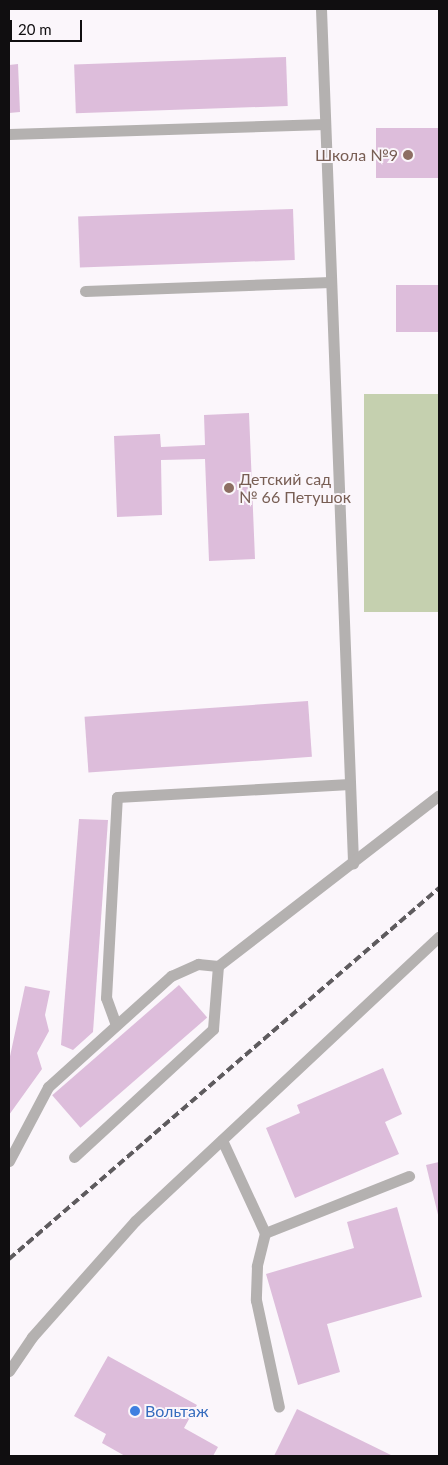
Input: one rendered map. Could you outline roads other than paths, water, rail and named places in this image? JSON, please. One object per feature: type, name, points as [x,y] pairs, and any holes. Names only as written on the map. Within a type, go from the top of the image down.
[{"type":"lane","points":[[321,9],[352,863]]},
{"type":"lane","points":[[9,134],[325,124]]},
{"type":"lane","points":[[85,291],[331,282]]},
{"type":"lane","points":[[116,1026],[106,998],[118,797],[350,784]]},
{"type":"lane","points":[[9,1161],[48,1087],[171,976],[198,964],[218,966],[439,796]]},
{"type":"lane","points":[[9,1372],[32,1337],[135,1221],[439,937]]},
{"type":"lane","points":[[74,1157],[213,1029],[218,966]]},
{"type":"lane","points":[[222,1140],[265,1233],[257,1266],[256,1300],[279,1406]]},
{"type":"lane","points":[[265,1233],[409,1176]]},
{"type":"railway","points":[[9,1259],[439,888]]},
{"type":"place","name":"Школа №9","points":[[408,155]]},
{"type":"place","name":"Детский сад № 66 Петушок","points":[[229,488]]},
{"type":"place","name":"Вольтаж","points":[[135,1411]]}]
